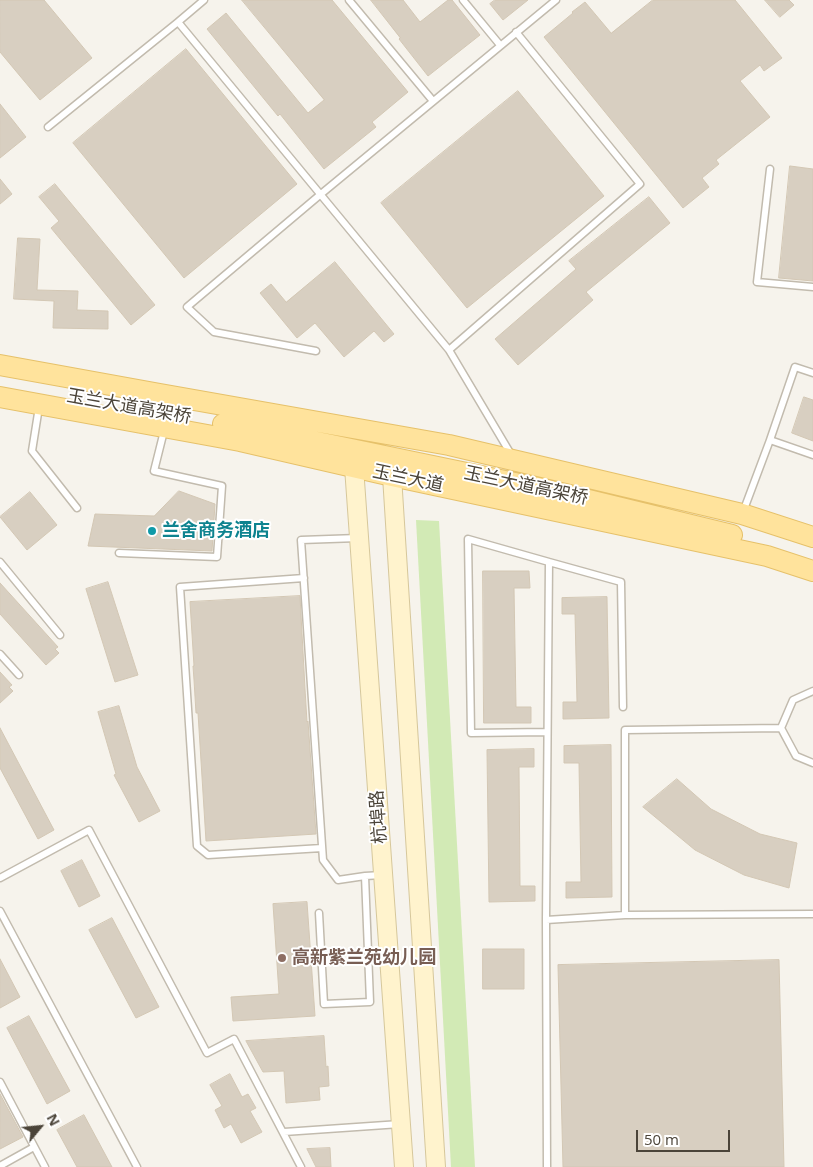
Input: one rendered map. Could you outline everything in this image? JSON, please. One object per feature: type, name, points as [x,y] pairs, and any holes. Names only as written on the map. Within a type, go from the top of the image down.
[{"type":"main road","points":[[0,364],[449,445],[742,514],[813,536]]},
{"type":"main road","name":"玉兰大道高架桥","points":[[0,376],[296,427],[534,477],[703,515],[762,531],[813,548]]},
{"type":"main road","name":"玉兰大道高架桥","points":[[0,384],[298,438],[540,488],[773,544],[813,557]]},
{"type":"main road","name":"玉兰大道","points":[[0,397],[240,441],[392,476],[767,556],[813,571]]},
{"type":"main road","name":"杭埠路","points":[[354,467],[404,1167]]},
{"type":"main road","name":"杭埠路","points":[[392,476],[436,1167]]},
{"type":"lane","points":[[48,127],[204,0]]},
{"type":"lane","points":[[349,0],[433,101]]},
{"type":"lane","points":[[463,0],[500,45]]},
{"type":"lane","points":[[316,350],[214,332],[187,306],[556,0]]},
{"type":"lane","points":[[178,22],[449,350],[515,460]]},
{"type":"lane","points":[[449,350],[640,184],[516,32]]},
{"type":"lane","points":[[770,169],[757,282],[813,287]]},
{"type":"lane","points":[[742,514],[795,367],[813,373]]},
{"type":"lane","points":[[40,404],[32,451],[77,508]]},
{"type":"lane","points":[[119,553],[217,557],[222,486],[154,470],[165,427]]},
{"type":"lane","points":[[770,440],[813,455]]},
{"type":"lane","points":[[359,538],[301,540],[322,848],[323,860],[338,880],[383,875]]},
{"type":"lane","points":[[548,732],[471,733],[468,539],[621,582],[623,707]]},
{"type":"lane","points":[[0,562],[60,635]]},
{"type":"lane","points":[[548,1167],[546,920],[549,562]]},
{"type":"lane","points":[[304,578],[180,587],[197,846],[208,855],[322,848]]},
{"type":"lane","points":[[0,654],[19,675]]},
{"type":"lane","points":[[781,728],[793,700],[813,691]]},
{"type":"lane","points":[[781,728],[796,756],[813,763]]},
{"type":"lane","points":[[625,915],[625,730],[781,728]]},
{"type":"lane","points":[[0,878],[89,830],[207,1053],[234,1039],[301,1167]]},
{"type":"lane","points":[[319,913],[324,1004],[370,1002],[365,876]]},
{"type":"lane","points":[[0,911],[137,1167]]},
{"type":"lane","points":[[546,920],[625,915],[813,914]]},
{"type":"lane","points":[[0,1082],[44,1167]]},
{"type":"lane","points":[[284,1132],[401,1124]]},
{"type":"lane","points":[[0,1166],[34,1147]]},
{"type":"green space","points":[[416,520],[439,521],[475,1167],[451,1167]]},
{"type":"building","points":[[0,0],[44,0],[92,58],[40,100],[0,52]]},
{"type":"building","points":[[242,0],[332,0],[408,92],[372,122],[376,127],[324,169],[280,114],[278,116],[207,29],[226,13],[308,113],[324,100]]},
{"type":"building","points":[[371,0],[403,0],[420,22],[448,0],[452,0],[480,35],[428,76]]},
{"type":"building","points":[[495,0],[528,0],[503,20],[490,4]]},
{"type":"building","points":[[653,0],[735,0],[782,58],[764,71],[760,65],[740,81],[770,117],[716,160],[719,164],[702,178],[709,187],[683,208],[544,37],[585,2],[611,33]]},
{"type":"building","points":[[765,0],[789,0],[794,5],[780,17]]},
{"type":"building","points":[[186,49],[297,184],[184,278],[73,143]]},
{"type":"building","points":[[518,91],[604,196],[467,308],[381,203]]},
{"type":"building","points":[[0,104],[26,137],[0,158]]},
{"type":"building","points":[[790,166],[813,169],[813,281],[779,278]]},
{"type":"building","points":[[0,179],[12,194],[0,204]]},
{"type":"building","points":[[55,184],[155,305],[131,325],[51,228],[59,221],[39,197]]},
{"type":"building","points":[[649,197],[670,223],[586,292],[593,300],[518,365],[495,339],[576,269],[569,261]]},
{"type":"building","points":[[18,238],[40,239],[37,290],[78,291],[77,310],[108,311],[108,329],[53,328],[54,301],[14,299]]},
{"type":"building","points":[[335,262],[394,334],[384,342],[374,331],[344,357],[315,323],[297,338],[260,293],[271,284],[286,302]]},
{"type":"building","points":[[804,397],[813,400],[813,441],[792,433]]},
{"type":"building","name":"兰舍商务酒店","points":[[179,491],[215,504],[212,551],[88,546],[95,514],[154,516]]},
{"type":"building","points":[[30,492],[57,525],[27,550],[0,517]]},
{"type":"building","points":[[483,571],[529,571],[530,588],[514,588],[516,707],[531,707],[531,723],[484,723]]},
{"type":"building","points":[[108,582],[138,675],[115,682],[86,589]]},
{"type":"building","points":[[0,583],[58,647],[55,649],[59,653],[46,665],[0,614]]},
{"type":"building","points":[[300,596],[316,834],[206,841],[190,602]]},
{"type":"building","points":[[607,597],[609,718],[563,719],[563,702],[577,702],[575,614],[562,614],[562,598]]},
{"type":"building","points":[[0,672],[12,685],[9,687],[13,691],[0,703]]},
{"type":"building","points":[[119,706],[137,767],[160,811],[139,822],[114,775],[116,774],[98,712]]},
{"type":"building","points":[[0,728],[54,830],[38,839],[0,768]]},
{"type":"building","points":[[611,745],[612,897],[566,898],[566,882],[581,882],[579,763],[564,763],[564,746]]},
{"type":"building","points":[[534,749],[534,767],[519,767],[520,886],[535,886],[535,901],[489,902],[487,750]]},
{"type":"building","points":[[677,779],[711,809],[760,834],[797,843],[789,888],[744,875],[695,850],[643,807]]},
{"type":"building","points":[[82,860],[100,896],[79,907],[61,871]]},
{"type":"building","points":[[307,902],[315,1016],[233,1021],[231,997],[279,994],[273,904]]},
{"type":"building","points":[[112,918],[159,1007],[136,1018],[89,930]]},
{"type":"building","points":[[483,949],[524,949],[524,989],[483,989]]},
{"type":"building","points":[[0,959],[20,997],[0,1008]]},
{"type":"building","points":[[779,960],[784,1167],[563,1167],[558,965]]},
{"type":"building","points":[[29,1016],[70,1091],[47,1104],[7,1028]]},
{"type":"building","points":[[324,1036],[329,1086],[319,1087],[320,1100],[286,1103],[284,1071],[263,1072],[246,1041]]},
{"type":"building","points":[[230,1074],[242,1097],[248,1094],[256,1108],[250,1111],[262,1132],[241,1143],[231,1124],[224,1128],[215,1110],[222,1106],[210,1085]]},
{"type":"building","points":[[0,1094],[23,1137],[0,1149]]},
{"type":"building","points":[[84,1115],[112,1167],[77,1167],[57,1130]]},
{"type":"building","points":[[330,1148],[331,1167],[316,1167],[307,1149]]},
{"type":"place","name":"兰舍商务酒店","points":[[152,531]]},
{"type":"place","name":"高新紫兰苑幼儿园","points":[[282,958]]}]
